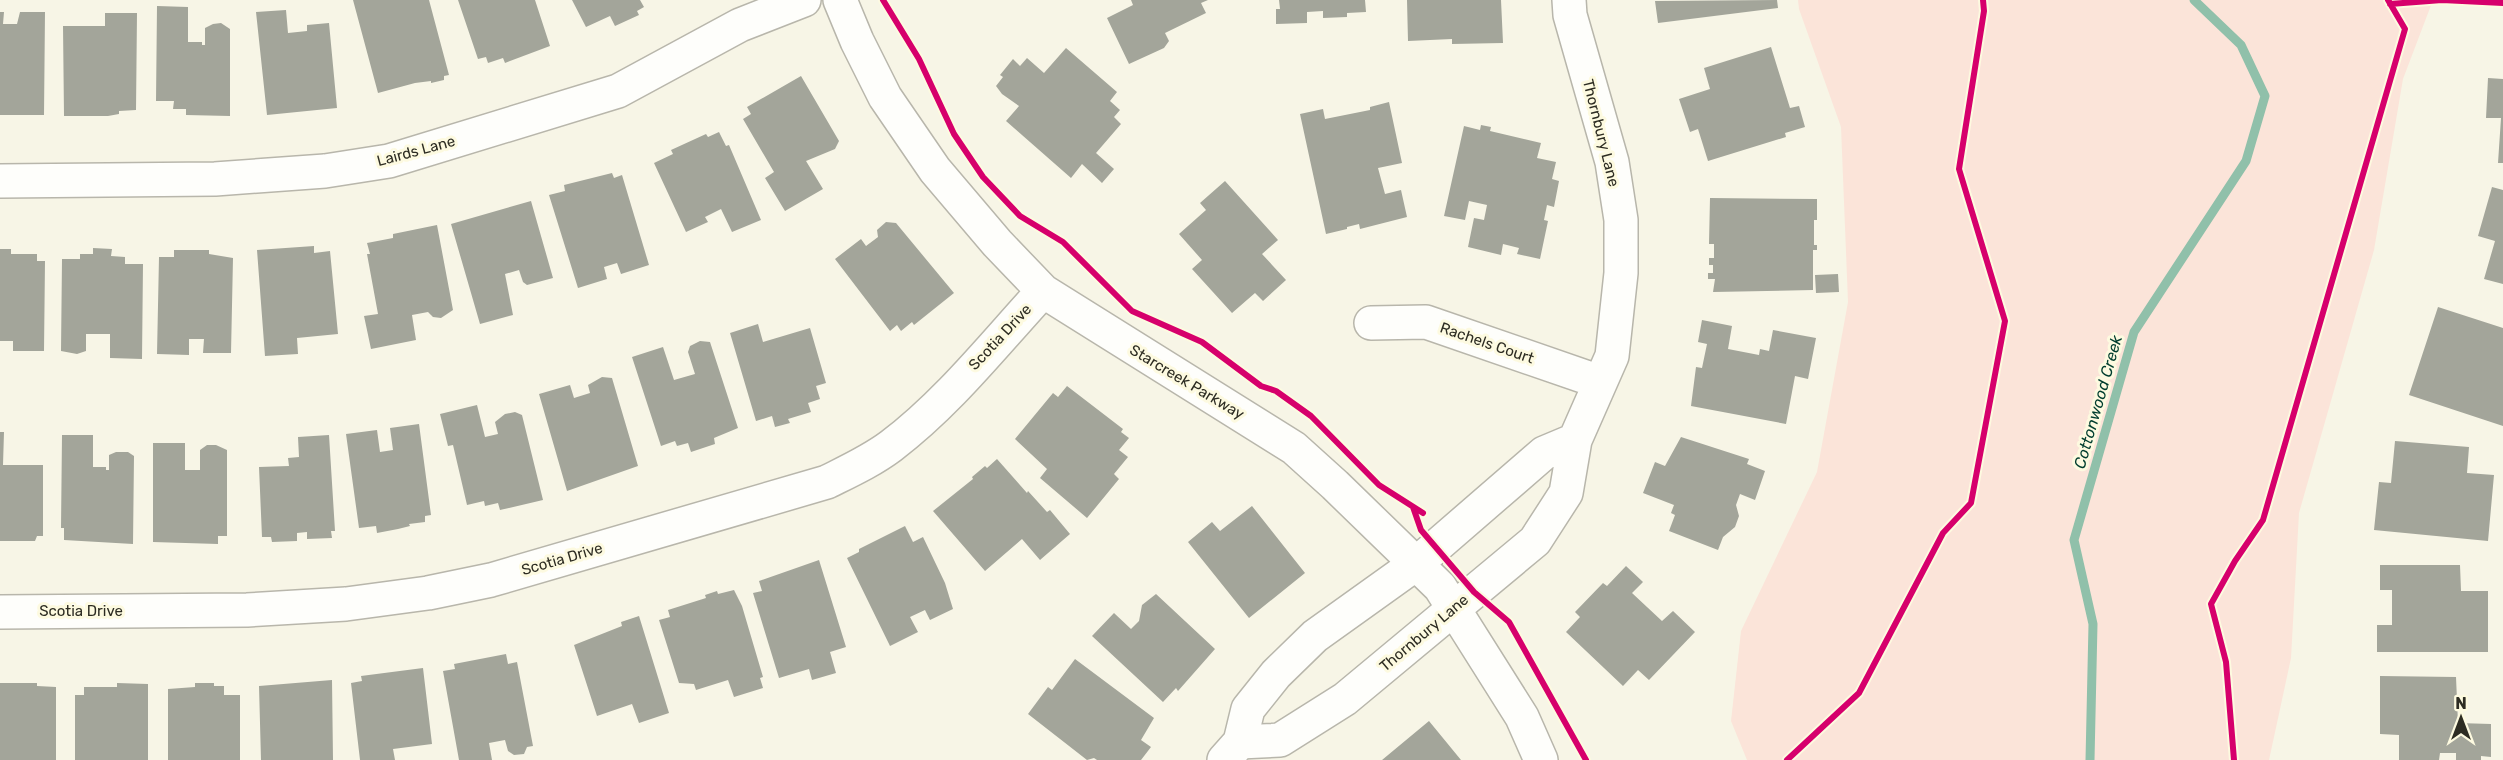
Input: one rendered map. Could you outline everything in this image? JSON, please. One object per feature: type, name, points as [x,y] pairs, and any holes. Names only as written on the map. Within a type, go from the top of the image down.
[{"type":"street","name":"Lairds Lane","points":[[0,181],[215,178],[325,171],[389,161],[618,91],[740,25],[804,0]]},
{"type":"street","name":"Starcreek Parkway","points":[[840,0],[857,41],[885,97],[935,170],[997,243],[1043,291],[1294,448],[1417,563],[1440,587],[1492,666],[1522,717],[1541,760]]},
{"type":"street","name":"Thornbury Lane","points":[[1232,751],[1280,740],[1345,699],[1535,541],[1554,516],[1566,493],[1575,440],[1612,356],[1621,273],[1621,220],[1612,162],[1570,15],[1569,0]]},
{"type":"street","name":"Scotia Drive","points":[[0,612],[247,610],[346,604],[428,593],[491,580],[827,482],[866,463],[909,431],[944,398],[1043,291]]},
{"type":"street","name":"Rachels Court","points":[[1371,323],[1426,322],[1600,382]]},
{"type":"street","name":"Thornbury Lane","points":[[1232,751],[1248,709],[1276,674],[1314,636],[1417,563],[1544,453],[1575,440]]},
{"type":"shaded area","points":[[1798,0],[2433,0],[2403,79],[2374,250],[2299,513],[2291,658],[2269,760],[1747,760],[1731,721],[1741,631],[1817,472],[1848,302],[1841,127],[1799,9]]},
{"type":"building","points":[[353,0],[429,0],[449,75],[444,76],[444,80],[415,83],[378,93]]},
{"type":"building","points":[[458,0],[535,0],[550,46],[505,63],[503,58],[488,63],[486,57],[478,59]]},
{"type":"building","points":[[572,0],[640,0],[644,7],[637,11],[639,15],[615,26],[610,16],[586,27]]},
{"type":"building","points":[[1131,0],[1208,0],[1201,3],[1206,13],[1165,33],[1169,41],[1164,48],[1129,64],[1107,18],[1133,5]]},
{"type":"building","points":[[1279,0],[1365,0],[1366,12],[1347,13],[1347,17],[1323,18],[1323,11],[1307,12],[1307,23],[1276,24],[1276,9],[1280,9]]},
{"type":"building","points":[[1407,0],[1501,0],[1503,43],[1452,44],[1452,39],[1408,41]]},
{"type":"building","points":[[1777,0],[1778,8],[1658,23],[1655,1]]},
{"type":"building","points":[[157,6],[188,7],[188,42],[202,42],[202,45],[205,45],[205,28],[213,24],[221,23],[230,29],[230,116],[186,115],[186,109],[173,109],[174,101],[156,101]]},
{"type":"building","points":[[286,10],[288,33],[307,31],[307,25],[329,23],[337,108],[267,115],[256,12]]},
{"type":"building","points":[[0,12],[4,12],[3,24],[17,24],[20,12],[45,12],[44,115],[0,115]]},
{"type":"building","points":[[105,13],[137,13],[136,110],[119,111],[119,114],[108,116],[64,116],[63,26],[105,26]]},
{"type":"building","points":[[1771,47],[1790,108],[1799,106],[1805,127],[1785,133],[1786,137],[1708,161],[1698,129],[1690,132],[1679,99],[1710,89],[1704,68]]},
{"type":"building","points":[[1066,48],[1117,92],[1110,101],[1120,110],[1114,117],[1121,124],[1096,153],[1114,169],[1102,183],[1082,164],[1071,178],[1006,121],[1019,106],[1002,94],[996,86],[1003,77],[1000,75],[1013,59],[1020,66],[1027,58],[1044,73]]},
{"type":"building","points":[[801,76],[839,141],[835,149],[806,161],[823,189],[785,211],[765,178],[774,172],[743,119],[751,114],[747,107]]},
{"type":"building","points":[[2488,78],[2503,79],[2503,163],[2498,163],[2501,118],[2486,118]]},
{"type":"building","points":[[1389,102],[1402,163],[1378,168],[1385,194],[1401,190],[1407,217],[1360,229],[1359,224],[1326,234],[1300,114],[1323,109],[1325,119],[1370,110],[1370,107]]},
{"type":"building","points":[[1481,125],[1491,127],[1490,131],[1541,143],[1537,158],[1556,162],[1552,179],[1559,181],[1554,207],[1547,205],[1544,220],[1548,221],[1540,259],[1517,254],[1519,248],[1503,244],[1501,255],[1468,247],[1474,218],[1484,220],[1487,205],[1469,201],[1465,220],[1444,216],[1464,126],[1480,130]]},
{"type":"building","points":[[719,132],[726,146],[729,145],[761,220],[732,232],[721,209],[705,217],[708,222],[686,232],[654,163],[673,154],[671,150],[706,134],[708,137]]},
{"type":"building","points":[[612,173],[614,178],[622,175],[649,265],[621,274],[617,263],[604,267],[607,279],[578,288],[549,195],[565,191],[564,185]]},
{"type":"building","points":[[1225,181],[1278,240],[1262,254],[1286,280],[1263,301],[1255,293],[1232,313],[1192,269],[1202,260],[1179,234],[1206,210],[1200,203]]},
{"type":"building","points":[[2492,187],[2503,190],[2503,284],[2484,279],[2495,241],[2478,236]]},
{"type":"building","points":[[1710,198],[1817,199],[1814,245],[1817,245],[1817,250],[1813,250],[1813,290],[1713,292],[1715,279],[1708,279],[1708,273],[1713,273],[1713,265],[1709,265],[1709,258],[1714,258],[1714,244],[1709,244]]},
{"type":"building","points":[[531,201],[553,278],[527,285],[523,282],[519,270],[505,274],[513,315],[480,324],[451,224]]},
{"type":"building","points":[[886,222],[896,223],[954,293],[914,325],[912,322],[901,331],[897,325],[890,331],[835,259],[861,239],[866,246],[878,237],[877,230]]},
{"type":"building","points":[[437,225],[453,310],[441,318],[433,317],[428,312],[412,315],[416,340],[371,349],[364,316],[378,314],[367,243],[393,238],[393,234]]},
{"type":"building","points":[[314,246],[314,253],[330,251],[338,334],[297,338],[298,354],[265,356],[257,250]]},
{"type":"building","points":[[93,248],[112,249],[111,256],[125,257],[125,264],[143,264],[142,359],[110,358],[110,334],[86,334],[86,351],[77,354],[61,351],[62,259],[80,259],[80,254],[93,254]]},
{"type":"building","points":[[0,249],[11,249],[11,254],[37,254],[37,261],[45,261],[44,351],[13,351],[13,341],[0,341]]},
{"type":"building","points":[[174,250],[209,250],[209,254],[233,258],[231,353],[203,353],[204,339],[189,339],[189,355],[157,354],[159,257],[174,257]]},
{"type":"building","points":[[1838,274],[1839,292],[1816,293],[1815,275]]},
{"type":"building","points":[[2438,307],[2503,328],[2503,426],[2409,395]]},
{"type":"building","points":[[1702,320],[1732,326],[1728,349],[1759,355],[1760,349],[1769,351],[1773,330],[1816,338],[1808,379],[1795,376],[1786,424],[1691,406],[1696,367],[1702,368],[1707,344],[1698,342]]},
{"type":"building","points":[[758,324],[763,342],[810,328],[826,383],[816,386],[820,399],[808,403],[811,412],[788,419],[790,423],[775,427],[772,416],[756,421],[730,333]]},
{"type":"building","points":[[700,341],[710,342],[738,428],[714,438],[715,444],[691,452],[688,443],[677,446],[675,441],[661,446],[632,357],[663,347],[674,380],[695,374],[688,352],[690,346]]},
{"type":"building","points":[[602,377],[612,378],[638,466],[567,491],[539,394],[570,385],[574,398],[590,393],[588,385]]},
{"type":"building","points":[[1067,386],[1123,429],[1121,432],[1129,438],[1119,450],[1128,457],[1114,474],[1119,479],[1087,518],[1040,478],[1047,469],[1015,439],[1053,393],[1058,397]]},
{"type":"building","points":[[477,405],[485,437],[498,434],[495,422],[505,414],[515,412],[522,415],[543,500],[500,510],[498,503],[485,506],[484,501],[467,505],[453,445],[448,446],[440,414]]},
{"type":"building","points":[[419,424],[431,515],[425,516],[425,522],[377,533],[376,526],[359,528],[346,434],[377,430],[380,452],[393,450],[390,428]]},
{"type":"building","points":[[0,432],[4,432],[3,465],[43,465],[43,536],[37,536],[35,541],[0,541]]},
{"type":"building","points":[[62,435],[93,435],[93,467],[106,467],[106,470],[109,470],[109,455],[116,452],[128,452],[134,456],[133,544],[64,540],[64,528],[61,528]]},
{"type":"building","points":[[329,435],[335,531],[331,531],[332,538],[307,539],[307,532],[297,533],[297,541],[272,542],[271,537],[262,537],[259,467],[289,466],[288,458],[299,457],[298,437]]},
{"type":"building","points":[[1681,437],[1749,459],[1747,464],[1765,471],[1755,500],[1740,494],[1736,505],[1739,516],[1735,527],[1723,537],[1718,550],[1669,531],[1675,515],[1671,513],[1674,505],[1643,493],[1655,462],[1665,466]]},
{"type":"building","points":[[2395,441],[2469,447],[2467,473],[2494,475],[2488,541],[2374,530],[2379,482],[2391,483]]},
{"type":"building","points":[[153,443],[185,443],[185,470],[200,470],[200,450],[207,445],[216,445],[227,450],[227,536],[218,536],[218,544],[153,542]]},
{"type":"building","points":[[997,459],[1027,493],[1028,491],[1047,512],[1050,510],[1070,534],[1040,560],[1022,539],[985,571],[933,511],[973,479],[972,477],[985,466],[987,468]]},
{"type":"building","points":[[1252,506],[1305,573],[1249,618],[1188,542],[1212,522],[1220,531]]},
{"type":"building","points":[[905,526],[913,542],[923,537],[945,583],[953,609],[930,620],[925,610],[910,617],[918,632],[890,646],[847,558],[859,552],[859,549]]},
{"type":"building","points":[[819,560],[846,647],[830,652],[836,673],[812,680],[809,669],[779,678],[753,593],[762,591],[759,581]]},
{"type":"building","points":[[2380,565],[2460,565],[2461,591],[2488,591],[2488,652],[2377,652],[2377,625],[2392,625],[2392,590],[2380,590]]},
{"type":"building","points":[[1626,566],[1643,582],[1632,593],[1662,621],[1673,611],[1695,632],[1649,680],[1638,670],[1623,686],[1566,632],[1580,617],[1575,612],[1603,583],[1607,586]]},
{"type":"building","points":[[734,590],[742,606],[763,677],[760,678],[763,688],[734,697],[728,680],[696,690],[694,684],[679,683],[659,620],[670,617],[668,610],[706,598],[705,595],[717,591],[718,594]]},
{"type":"building","points":[[1156,594],[1215,649],[1178,691],[1176,688],[1163,702],[1092,636],[1114,613],[1131,629],[1139,621],[1142,605]]},
{"type":"building","points":[[639,616],[669,713],[639,723],[632,704],[597,716],[574,645],[622,626],[621,622]]},
{"type":"building","points":[[506,654],[508,664],[517,662],[533,746],[527,747],[524,754],[514,755],[508,751],[505,740],[489,743],[492,760],[459,760],[443,671],[455,669],[454,664]]},
{"type":"building","points":[[1075,659],[1154,718],[1141,740],[1151,747],[1141,760],[1097,760],[1094,758],[1087,760],[1028,714],[1048,687],[1052,690]]},
{"type":"building","points":[[423,668],[432,744],[393,749],[395,760],[360,760],[351,683],[362,681],[361,676]]},
{"type":"building","points":[[2380,676],[2456,677],[2458,723],[2491,724],[2491,757],[2481,756],[2481,760],[2456,760],[2456,753],[2440,753],[2439,760],[2399,760],[2399,735],[2380,734]]},
{"type":"building","points":[[332,680],[333,760],[261,760],[259,686]]},
{"type":"building","points":[[0,683],[37,683],[37,686],[56,687],[56,760],[0,760]]},
{"type":"building","points":[[117,683],[148,684],[148,760],[75,760],[75,695],[84,695],[84,687],[117,687]]},
{"type":"building","points":[[195,683],[214,683],[214,686],[224,686],[224,695],[240,695],[240,760],[168,760],[168,689],[195,687]]},
{"type":"building","points":[[1429,721],[1461,760],[1382,760]]},
{"type":"waterway","name":"Cottonwood Creek","points":[[2090,760],[2093,624],[2074,540],[2134,332],[2246,161],[2265,96],[2241,45],[2194,0]]},
{"type":"cycle path","points":[[883,0],[919,59],[954,134],[983,177],[1020,216],[1063,242],[1132,311],[1202,342],[1261,386],[1276,391],[1311,416],[1379,485],[1423,513]]},
{"type":"cycle path","points":[[1787,760],[1859,693],[1943,533],[1971,503],[2005,321],[1959,169],[1984,11],[1983,0]]},
{"type":"cycle path","points":[[2234,760],[2226,662],[2211,604],[2235,561],[2263,520],[2405,29],[2388,0]]},
{"type":"cycle path","points":[[2390,4],[2442,0],[2503,3]]},
{"type":"cycle path","points":[[1413,507],[1421,530],[1474,592],[1509,622],[1586,760]]}]
